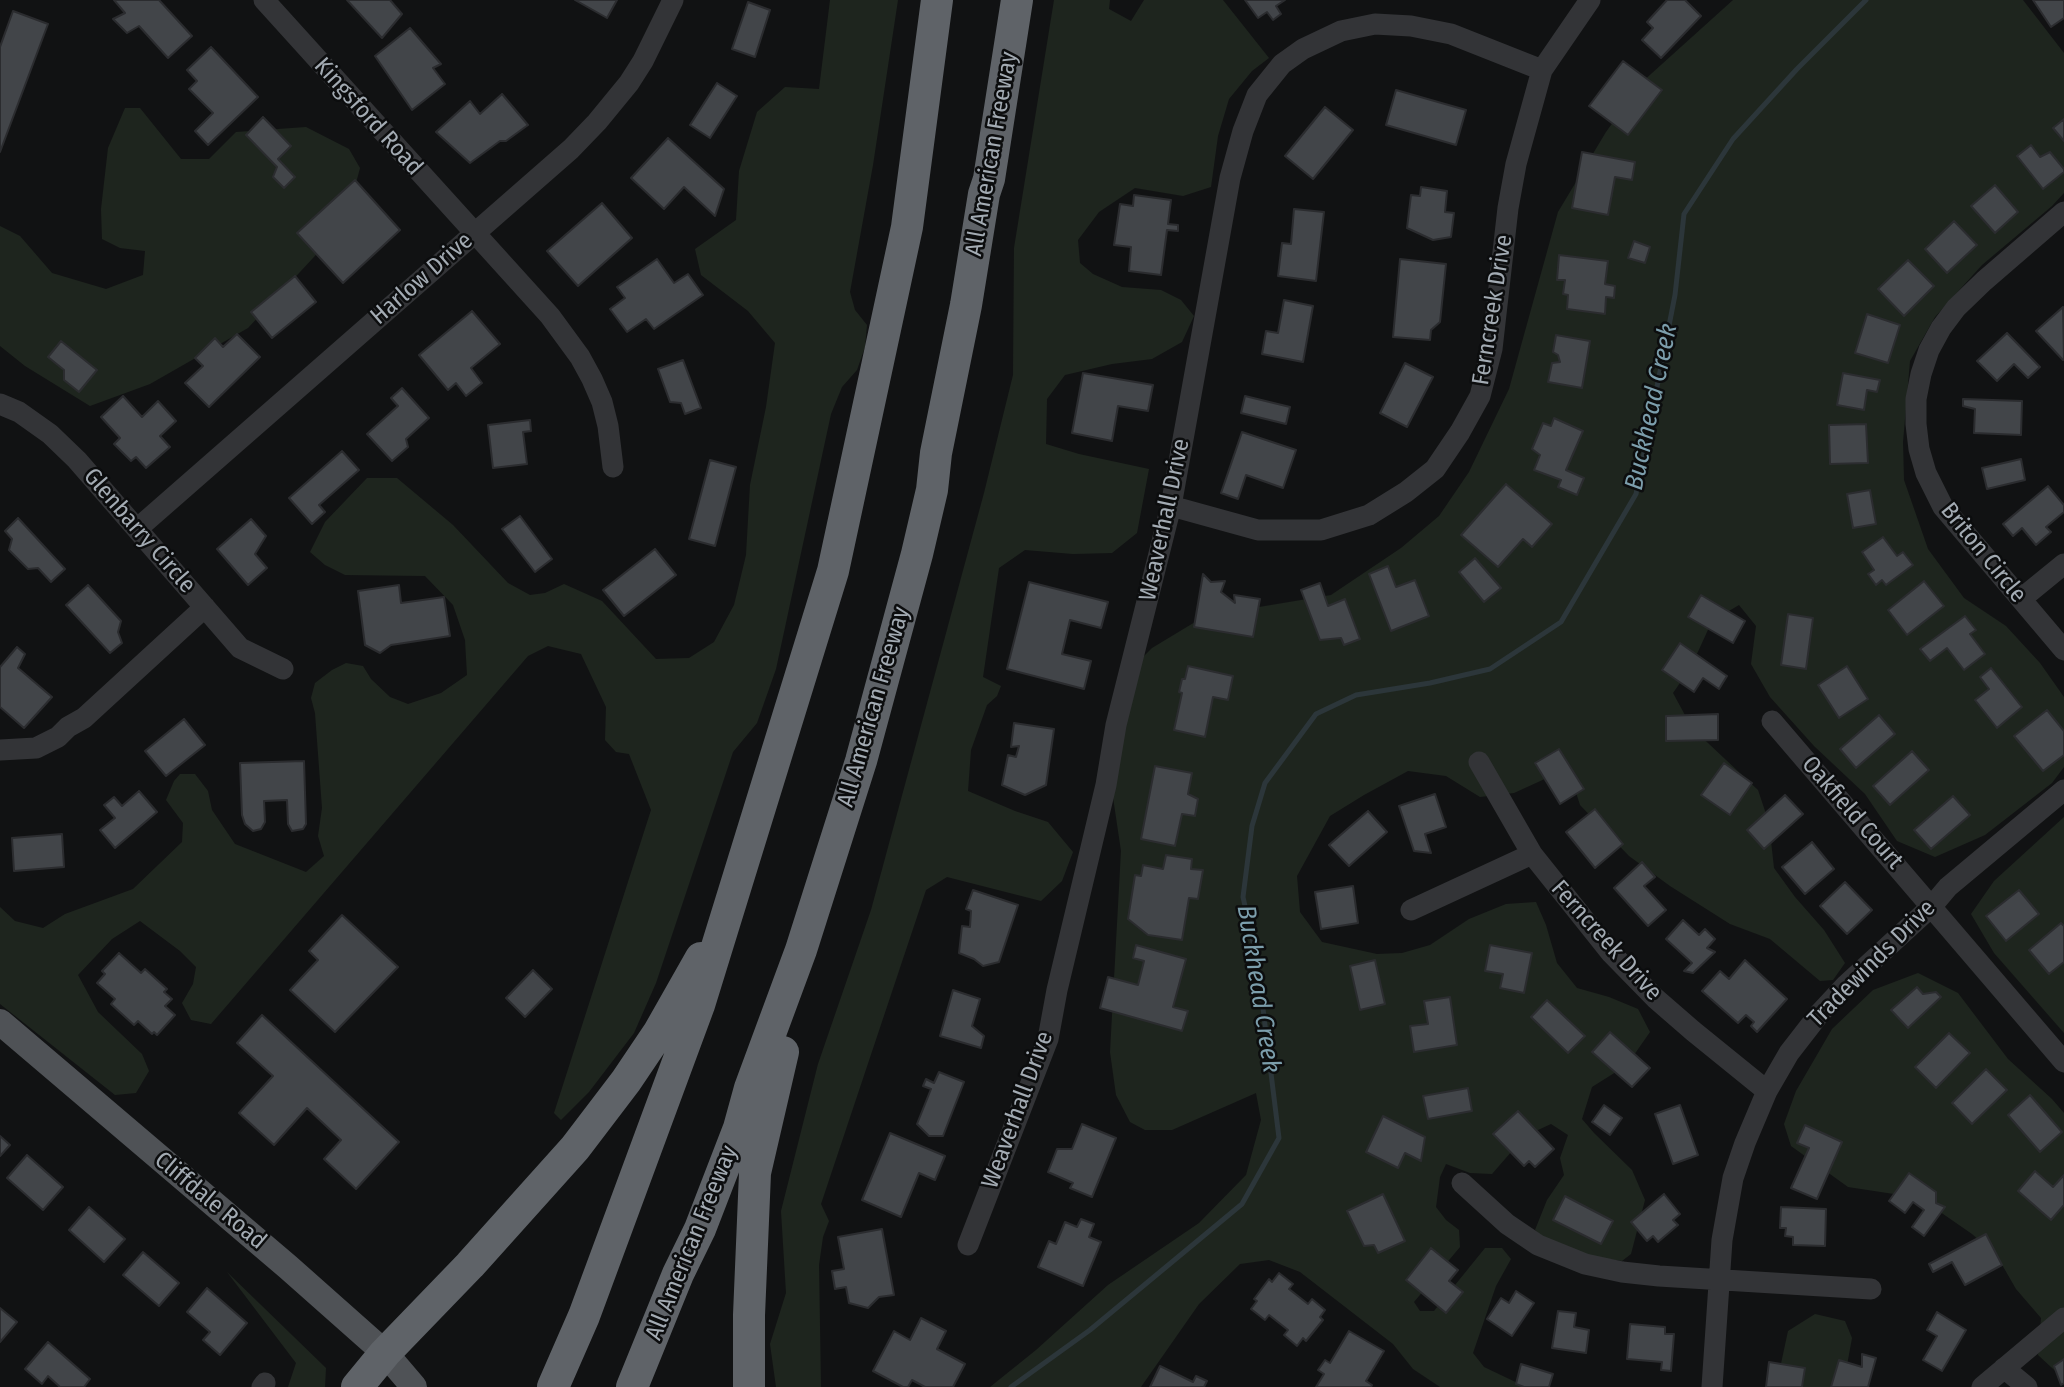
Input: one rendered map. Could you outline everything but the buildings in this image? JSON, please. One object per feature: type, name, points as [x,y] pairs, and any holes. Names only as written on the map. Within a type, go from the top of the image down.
[{"type":"highway","points":[[553,1387],[584,1316],[699,1005],[832,570],[852,489],[907,227],[937,0]]},
{"type":"highway","name":"All American Freeway","points":[[632,1387],[678,1274],[700,1228],[739,1128],[750,1088],[801,950],[861,761],[932,489],[936,453],[989,179],[1017,0]]},
{"type":"highway","points":[[357,1387],[385,1353],[470,1265],[575,1148],[659,1032],[695,968],[727,919]]},
{"type":"highway","points":[[749,1387],[755,1173],[791,1018],[801,950]]},
{"type":"main road","name":"Cliffdale Road","points":[[0,1022],[288,1267],[385,1353],[414,1387]]},
{"type":"street","name":"Kingsford Road","points":[[264,0],[550,316],[580,357],[602,402],[613,467]]},
{"type":"street","name":"Harlow Drive","points":[[137,529],[571,149],[597,122],[643,61],[673,0]]},
{"type":"street","name":"Ferncreek Drive","points":[[1171,506],[1258,530],[1321,530],[1369,514],[1406,492],[1435,469],[1480,396],[1492,349],[1508,208],[1516,164],[1542,70],[1590,0]]},
{"type":"street","name":"Weaverhall Drive","points":[[968,1245],[1048,1039],[1057,990],[1106,785],[1116,725],[1171,506],[1230,178],[1243,131],[1257,95],[1282,64],[1303,49],[1340,31],[1375,24],[1411,26],[1451,34],[1542,70]]},
{"type":"street","name":"Briton Circle","points":[[2064,212],[1956,308],[1929,351],[1916,399],[1919,449],[1931,485],[1950,517],[2064,650]]},
{"type":"street","name":"Glenbarry Circle","points":[[0,404],[19,412],[50,434],[77,460],[205,607],[84,718],[68,727],[58,737],[24,751],[0,750]]},
{"type":"street","points":[[2021,599],[2064,564]]},
{"type":"street","points":[[205,607],[240,648],[283,669]]},
{"type":"street","name":"Oakfield Court","points":[[1772,721],[2064,1062]]},
{"type":"street","name":"Ferncreek Drive","points":[[1479,762],[1532,855],[1587,925],[1646,989],[1767,1091]]},
{"type":"street","name":"Tradewinds Drive","points":[[1712,1387],[1722,1240],[1733,1178],[1767,1091],[1789,1053],[1846,985],[1932,906],[1948,887],[2064,790]]},
{"type":"street","points":[[1411,910],[1532,855]]},
{"type":"street","points":[[1462,1183],[1507,1224],[1538,1245],[1561,1255],[1622,1272],[1721,1281],[1871,1289]]},
{"type":"street","points":[[1982,1387],[2064,1318]]},
{"type":"street","points":[[2004,1368],[2027,1387]]},
{"type":"shaded area","points":[[830,0],[898,0],[850,292],[855,310],[867,325],[865,347],[857,370],[842,387],[831,414],[776,669],[757,723],[733,752],[656,983],[634,1033],[589,1092],[561,1120],[554,1113],[651,810],[629,754],[616,752],[605,740],[606,707],[581,654],[548,646],[528,656],[211,1024],[191,1020],[182,1003],[193,984],[196,967],[180,951],[140,921],[112,939],[78,975],[98,1012],[142,1054],[149,1071],[136,1093],[115,1095],[0,1004],[0,907],[15,921],[43,928],[65,914],[133,889],[182,842],[183,823],[166,800],[180,774],[195,774],[208,791],[212,810],[235,844],[306,872],[324,856],[318,836],[322,808],[315,713],[311,698],[315,683],[346,663],[363,666],[371,679],[390,697],[408,704],[441,693],[467,675],[465,640],[453,605],[425,576],[345,575],[325,565],[310,552],[325,522],[367,478],[397,478],[453,525],[508,583],[530,595],[545,593],[564,584],[602,601],[656,659],[689,658],[714,642],[734,605],[746,555],[750,485],[766,407],[775,343],[748,311],[701,275],[695,249],[736,220],[739,171],[757,112],[785,87],[819,89]]},
{"type":"shaded area","points":[[1054,0],[1110,0],[1109,9],[1131,21],[1144,0],[1223,0],[1269,58],[1252,71],[1229,99],[1218,136],[1211,187],[1183,196],[1135,188],[1099,212],[1078,240],[1080,263],[1093,274],[1122,287],[1161,290],[1181,300],[1194,316],[1182,342],[1152,359],[1112,364],[1065,375],[1047,399],[1046,444],[1149,469],[1137,533],[1112,553],[1073,554],[1025,550],[999,568],[983,677],[1001,686],[997,696],[987,705],[971,750],[968,791],[1048,822],[1073,852],[1062,881],[1041,901],[947,877],[926,890],[821,1204],[829,1221],[823,1237],[819,1265],[821,1387],[776,1387],[770,1344],[786,1293],[781,1211],[818,1064],[871,910],[984,493],[1013,375],[1014,248]]},
{"type":"shaded area","points":[[1733,0],[2023,0],[2064,53],[2064,193],[1982,265],[1935,317],[1910,361],[1903,442],[1904,480],[1928,549],[1964,598],[2006,626],[2040,663],[2064,697],[2064,767],[2052,783],[1985,835],[1935,857],[1897,841],[1865,794],[1814,746],[1770,697],[1751,664],[1756,626],[1739,605],[1712,621],[1691,667],[1673,693],[1692,728],[1758,790],[1769,823],[1774,868],[1824,930],[1845,963],[1833,980],[1820,981],[1770,939],[1730,924],[1629,856],[1580,805],[1573,783],[1560,772],[1514,793],[1480,797],[1446,776],[1408,771],[1364,795],[1330,816],[1297,876],[1300,912],[1322,942],[1377,954],[1402,953],[1430,945],[1469,919],[1506,904],[1536,902],[1557,963],[1577,988],[1638,1009],[1650,1032],[1627,1065],[1592,1087],[1582,1119],[1632,1170],[1645,1200],[1631,1254],[1622,1261],[1592,1257],[1548,1244],[1535,1230],[1547,1200],[1564,1175],[1560,1158],[1568,1135],[1551,1124],[1525,1136],[1492,1174],[1470,1173],[1446,1164],[1440,1177],[1436,1207],[1446,1220],[1459,1230],[1460,1247],[1414,1302],[1420,1311],[1434,1311],[1485,1248],[1502,1248],[1511,1259],[1496,1286],[1473,1353],[1484,1367],[1526,1387],[1440,1387],[1413,1369],[1393,1344],[1300,1272],[1269,1260],[1240,1264],[1199,1304],[1141,1387],[990,1387],[1108,1285],[1199,1223],[1246,1175],[1261,1120],[1256,1093],[1172,1130],[1145,1130],[1130,1122],[1116,1095],[1110,1052],[1121,851],[1106,750],[1134,666],[1152,648],[1205,616],[1331,595],[1401,548],[1439,516],[1469,472],[1509,389],[1558,212],[1606,132],[1641,83]]},
{"type":"shaded area","points":[[125,108],[140,108],[181,159],[209,159],[236,132],[306,127],[349,149],[360,168],[347,217],[326,244],[248,328],[150,384],[90,406],[25,366],[0,346],[0,226],[20,236],[52,273],[106,289],[143,275],[145,251],[120,248],[102,239],[101,209],[108,148]]},
{"type":"shaded area","points":[[2064,817],[2064,1033],[1994,953],[1971,914],[1994,881]]},
{"type":"shaded area","points":[[1918,973],[1958,993],[2008,1059],[2064,1113],[2064,1379],[2038,1355],[2041,1318],[2016,1289],[1997,1256],[1972,1234],[1920,1198],[1848,1187],[1791,1146],[1784,1124],[1796,1091],[1832,1029],[1873,990]]},
{"type":"shaded area","points":[[227,1272],[326,1368],[325,1387],[288,1387],[296,1363]]},
{"type":"shaded area","points":[[1815,1314],[1845,1321],[1852,1338],[1843,1387],[1776,1387],[1788,1331]]},
{"type":"waterway","name":"Buckhead Creek","points":[[1011,1387],[1090,1330],[1242,1204],[1279,1138],[1257,960],[1243,897],[1252,826],[1265,783],[1316,714],[1356,695],[1430,683],[1490,669],[1561,622],[1636,494],[1675,295],[1684,214],[1733,139],[1797,69],[1866,0]]}]
